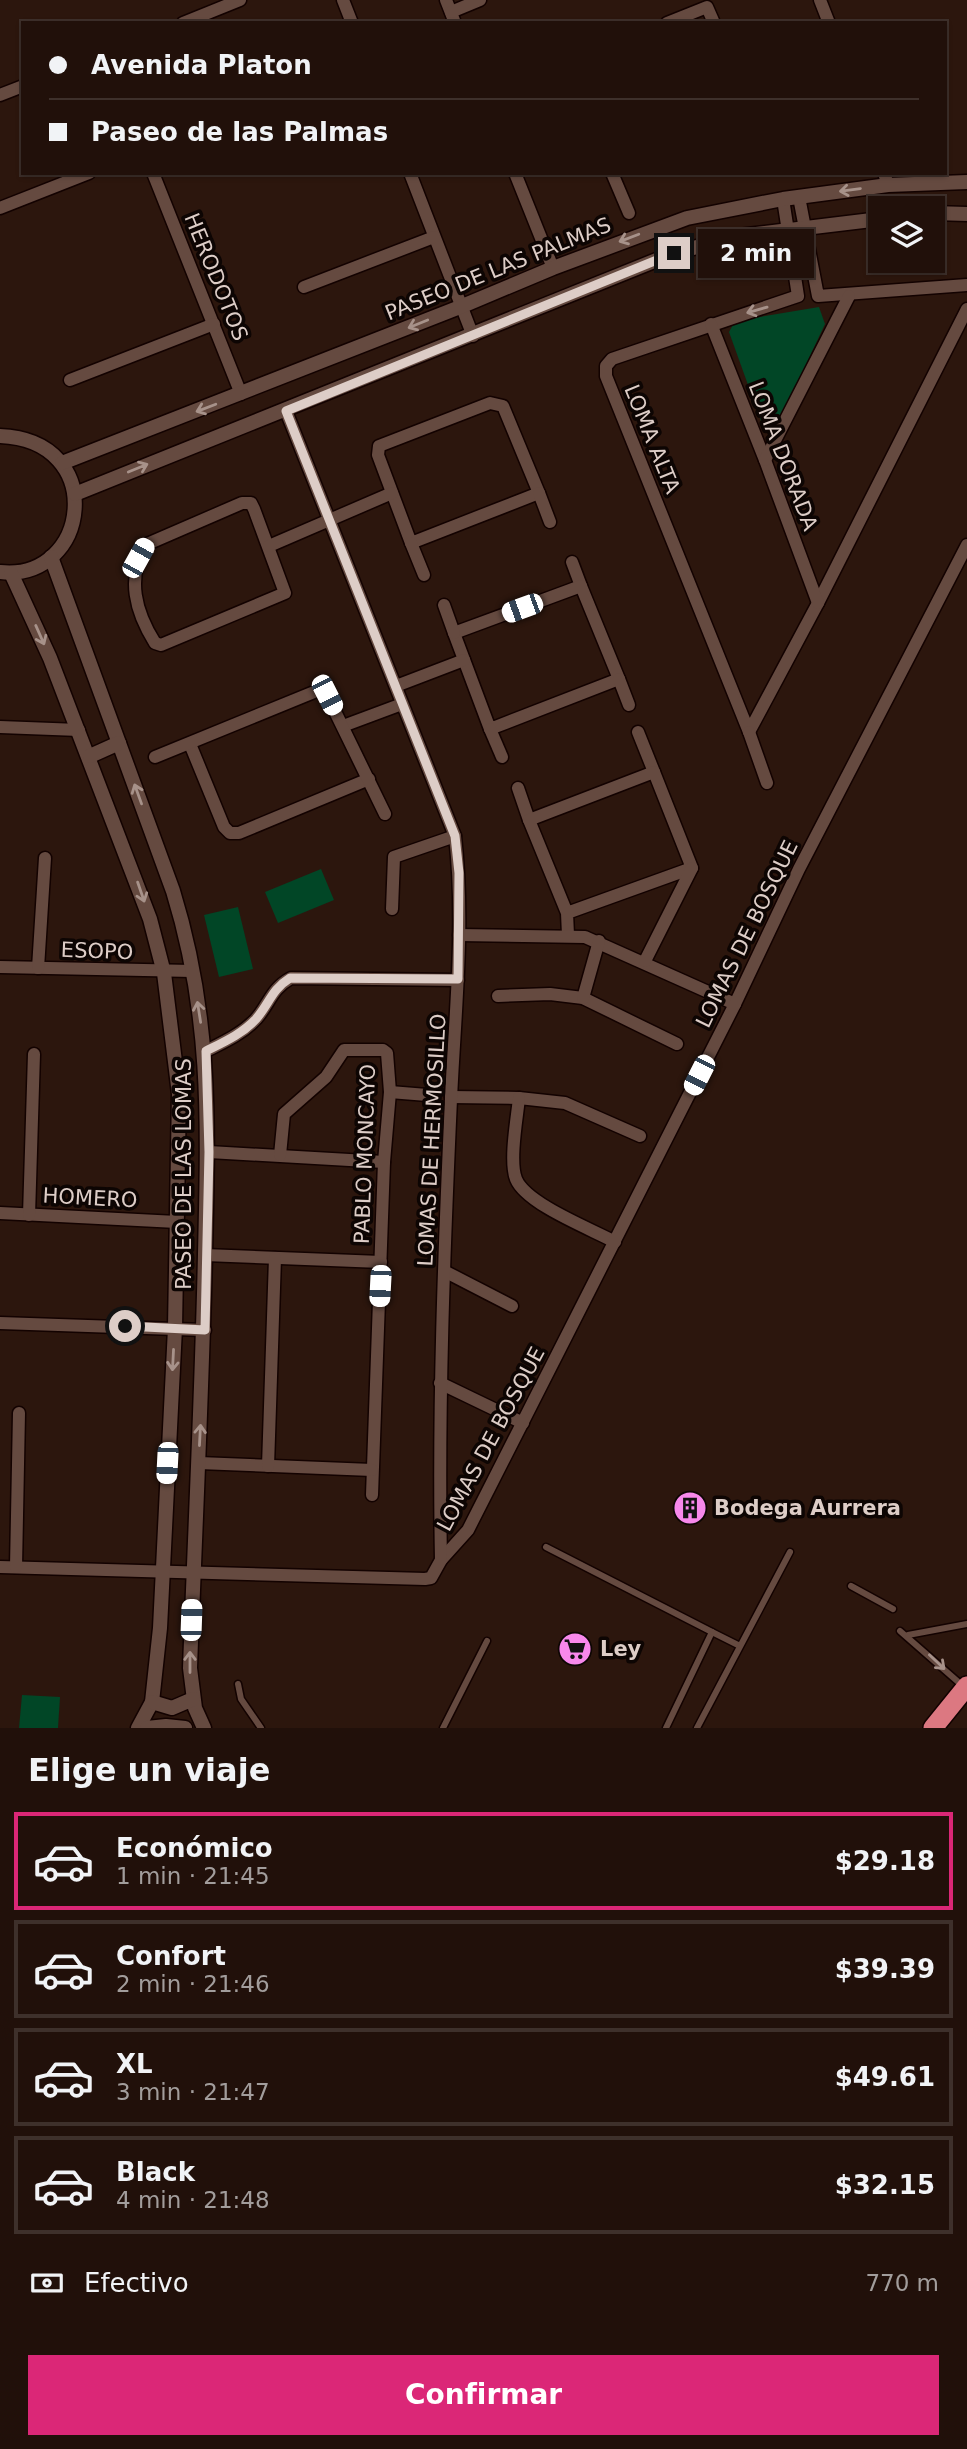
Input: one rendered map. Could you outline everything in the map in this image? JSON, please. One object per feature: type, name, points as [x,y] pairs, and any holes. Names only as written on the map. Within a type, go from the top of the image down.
[{"type":"highway","points":[[933,1728],[966,1687]]},
{"type":"street","points":[[188,21],[240,0]]},
{"type":"street","points":[[344,0],[351,21]]},
{"type":"street","points":[[451,11],[480,0]]},
{"type":"street","points":[[820,0],[828,21]]},
{"type":"street","points":[[671,21],[706,4],[712,21]]},
{"type":"street","points":[[0,95],[21,87]]},
{"type":"street","points":[[0,208],[84,175]]},
{"type":"street","name":"HERODOTOS","points":[[154,175],[241,394]]},
{"type":"street","points":[[411,175],[473,336]]},
{"type":"street","points":[[516,175],[553,268]]},
{"type":"street","points":[[613,175],[629,213]]},
{"type":"street","name":"PASEO DE LAS PALMAS","points":[[62,463],[553,268],[687,218],[886,179],[967,182]]},
{"type":"street","points":[[799,197],[816,292],[824,298],[967,285]]},
{"type":"street","name":"LOMA ALTA","points":[[767,783],[606,376],[606,366],[612,359],[799,296],[783,199]]},
{"type":"street","points":[[945,213],[967,214]]},
{"type":"street","points":[[75,495],[674,253],[739,236],[868,220]]},
{"type":"street","points":[[304,287],[433,237]]},
{"type":"street","points":[[765,460],[849,296]]},
{"type":"street","points":[[749,732],[818,603],[967,309]]},
{"type":"street","points":[[70,380],[214,324]]},
{"type":"street","name":"LOMA DORADA","points":[[711,324],[818,603]]},
{"type":"street","points":[[424,575],[378,455],[379,446],[498,402],[503,406],[550,522]]},
{"type":"street","name":"LOMAS DE HERMOSILLO","points":[[286,411],[455,836],[459,873],[459,935],[440,1383],[440,1560]]},
{"type":"street","points":[[0,435],[24,438],[45,447],[62,463],[75,495],[75,518],[66,540],[51,557],[26,571],[6,572]]},
{"type":"street","points":[[269,545],[392,493]]},
{"type":"street","points":[[411,543],[539,493]]},
{"type":"street","points":[[243,503],[251,503],[269,545],[285,593],[161,645],[155,643],[132,591],[138,558],[145,545],[243,503]]},
{"type":"street","name":"LOMAS DE BOSQUE","points":[[440,1560],[468,1530],[735,1003],[799,869],[967,545]]},
{"type":"street","name":"PASEO DE LAS LOMAS","points":[[51,557],[173,891],[192,971],[206,1051],[209,1152],[205,1330],[190,1668],[193,1699],[204,1728]]},
{"type":"street","points":[[572,562],[629,705]]},
{"type":"street","name":"PASEO DE LAS LOMAS","points":[[6,572],[51,657],[150,919],[164,972],[180,1094],[175,1328],[160,1628],[152,1702],[138,1728]]},
{"type":"street","points":[[454,633],[581,586]]},
{"type":"street","points":[[444,605],[502,757]]},
{"type":"street","points":[[396,686],[464,660]]},
{"type":"street","points":[[491,729],[619,679]]},
{"type":"street","points":[[155,757],[319,690],[327,695],[385,814]]},
{"type":"street","points":[[343,726],[402,704]]},
{"type":"street","points":[[0,727],[79,730]]},
{"type":"street","points":[[638,732],[692,869],[645,961]]},
{"type":"street","points":[[90,756],[119,743]]},
{"type":"street","points":[[190,744],[224,827],[230,833],[239,833],[369,779]]},
{"type":"street","points":[[529,820],[654,772]]},
{"type":"street","points":[[519,788],[567,914],[568,934]]},
{"type":"street","points":[[392,909],[394,857],[455,836]]},
{"type":"street","points":[[37,968],[45,858]]},
{"type":"street","points":[[567,914],[692,869]]},
{"type":"street","points":[[459,935],[568,934],[599,942],[645,961],[735,1003]]},
{"type":"street","points":[[583,998],[599,942]]},
{"type":"street","name":"ESOPO","points":[[0,967],[192,971]]},
{"type":"street","points":[[206,1051],[243,1032],[259,1016],[276,986],[290,978],[458,979]]},
{"type":"street","points":[[498,996],[550,994],[583,998],[677,1044]]},
{"type":"street","name":"PABLO MONCAYO","points":[[280,1155],[284,1114],[326,1077],[344,1050],[383,1050],[387,1053],[390,1092],[384,1162],[372,1494]]},
{"type":"street","points":[[29,1214],[34,1054]]},
{"type":"street","points":[[390,1092],[427,1095]]},
{"type":"street","points":[[451,1097],[519,1098],[565,1103],[640,1136]]},
{"type":"street","points":[[519,1098],[514,1169],[520,1186],[543,1205],[615,1242]]},
{"type":"street","points":[[209,1152],[384,1162]]},
{"type":"street","name":"HOMERO","points":[[0,1213],[177,1222]]},
{"type":"street","name":"PABLO MONCAYO","points":[[205,1255],[381,1262]]},
{"type":"street","points":[[268,1466],[275,1258]]},
{"type":"street","points":[[446,1272],[512,1306]]},
{"type":"street","points":[[0,1323],[205,1330]]},
{"type":"street","points":[[440,1383],[523,1423]]},
{"type":"street","points":[[16,1567],[19,1413]]},
{"type":"street","points":[[199,1463],[372,1470]]},
{"type":"street","points":[[0,1567],[425,1579],[431,1578],[440,1560]]},
{"type":"street","points":[[152,1702],[172,1708],[193,1699]]},
{"type":"street","points":[[147,1728],[186,1728]]},
{"type":"lane","points":[[546,1548],[738,1645]]},
{"type":"lane","points":[[697,1728],[738,1645],[790,1552]]},
{"type":"lane","points":[[851,1586],[893,1609]]},
{"type":"lane","points":[[908,1635],[967,1624]]},
{"type":"lane","points":[[900,1631],[908,1635],[966,1687]]},
{"type":"lane","points":[[666,1728],[712,1632]]},
{"type":"lane","points":[[443,1728],[487,1641]]},
{"type":"lane","points":[[238,1684],[241,1699],[261,1728]]},
{"type":"green space","points":[[819,307],[825,324],[778,424],[761,421],[729,332],[735,321]]},
{"type":"green space","points":[[321,869],[334,900],[278,923],[265,892]]},
{"type":"green space","points":[[238,907],[253,969],[219,977],[204,915]]},
{"type":"green space","points":[[22,1695],[60,1697],[58,1728],[19,1728]]},
{"type":"place","name":"Bodega Aurrera","points":[[690,1508]]},
{"type":"place","name":"Ley","points":[[575,1649]]},
{"type":"route","points":[[125,1326],[205,1330],[209,1152],[206,1051],[243,1032],[259,1016],[276,986],[290,978],[458,979],[459,873],[455,836],[286,411],[674,253]]}]
